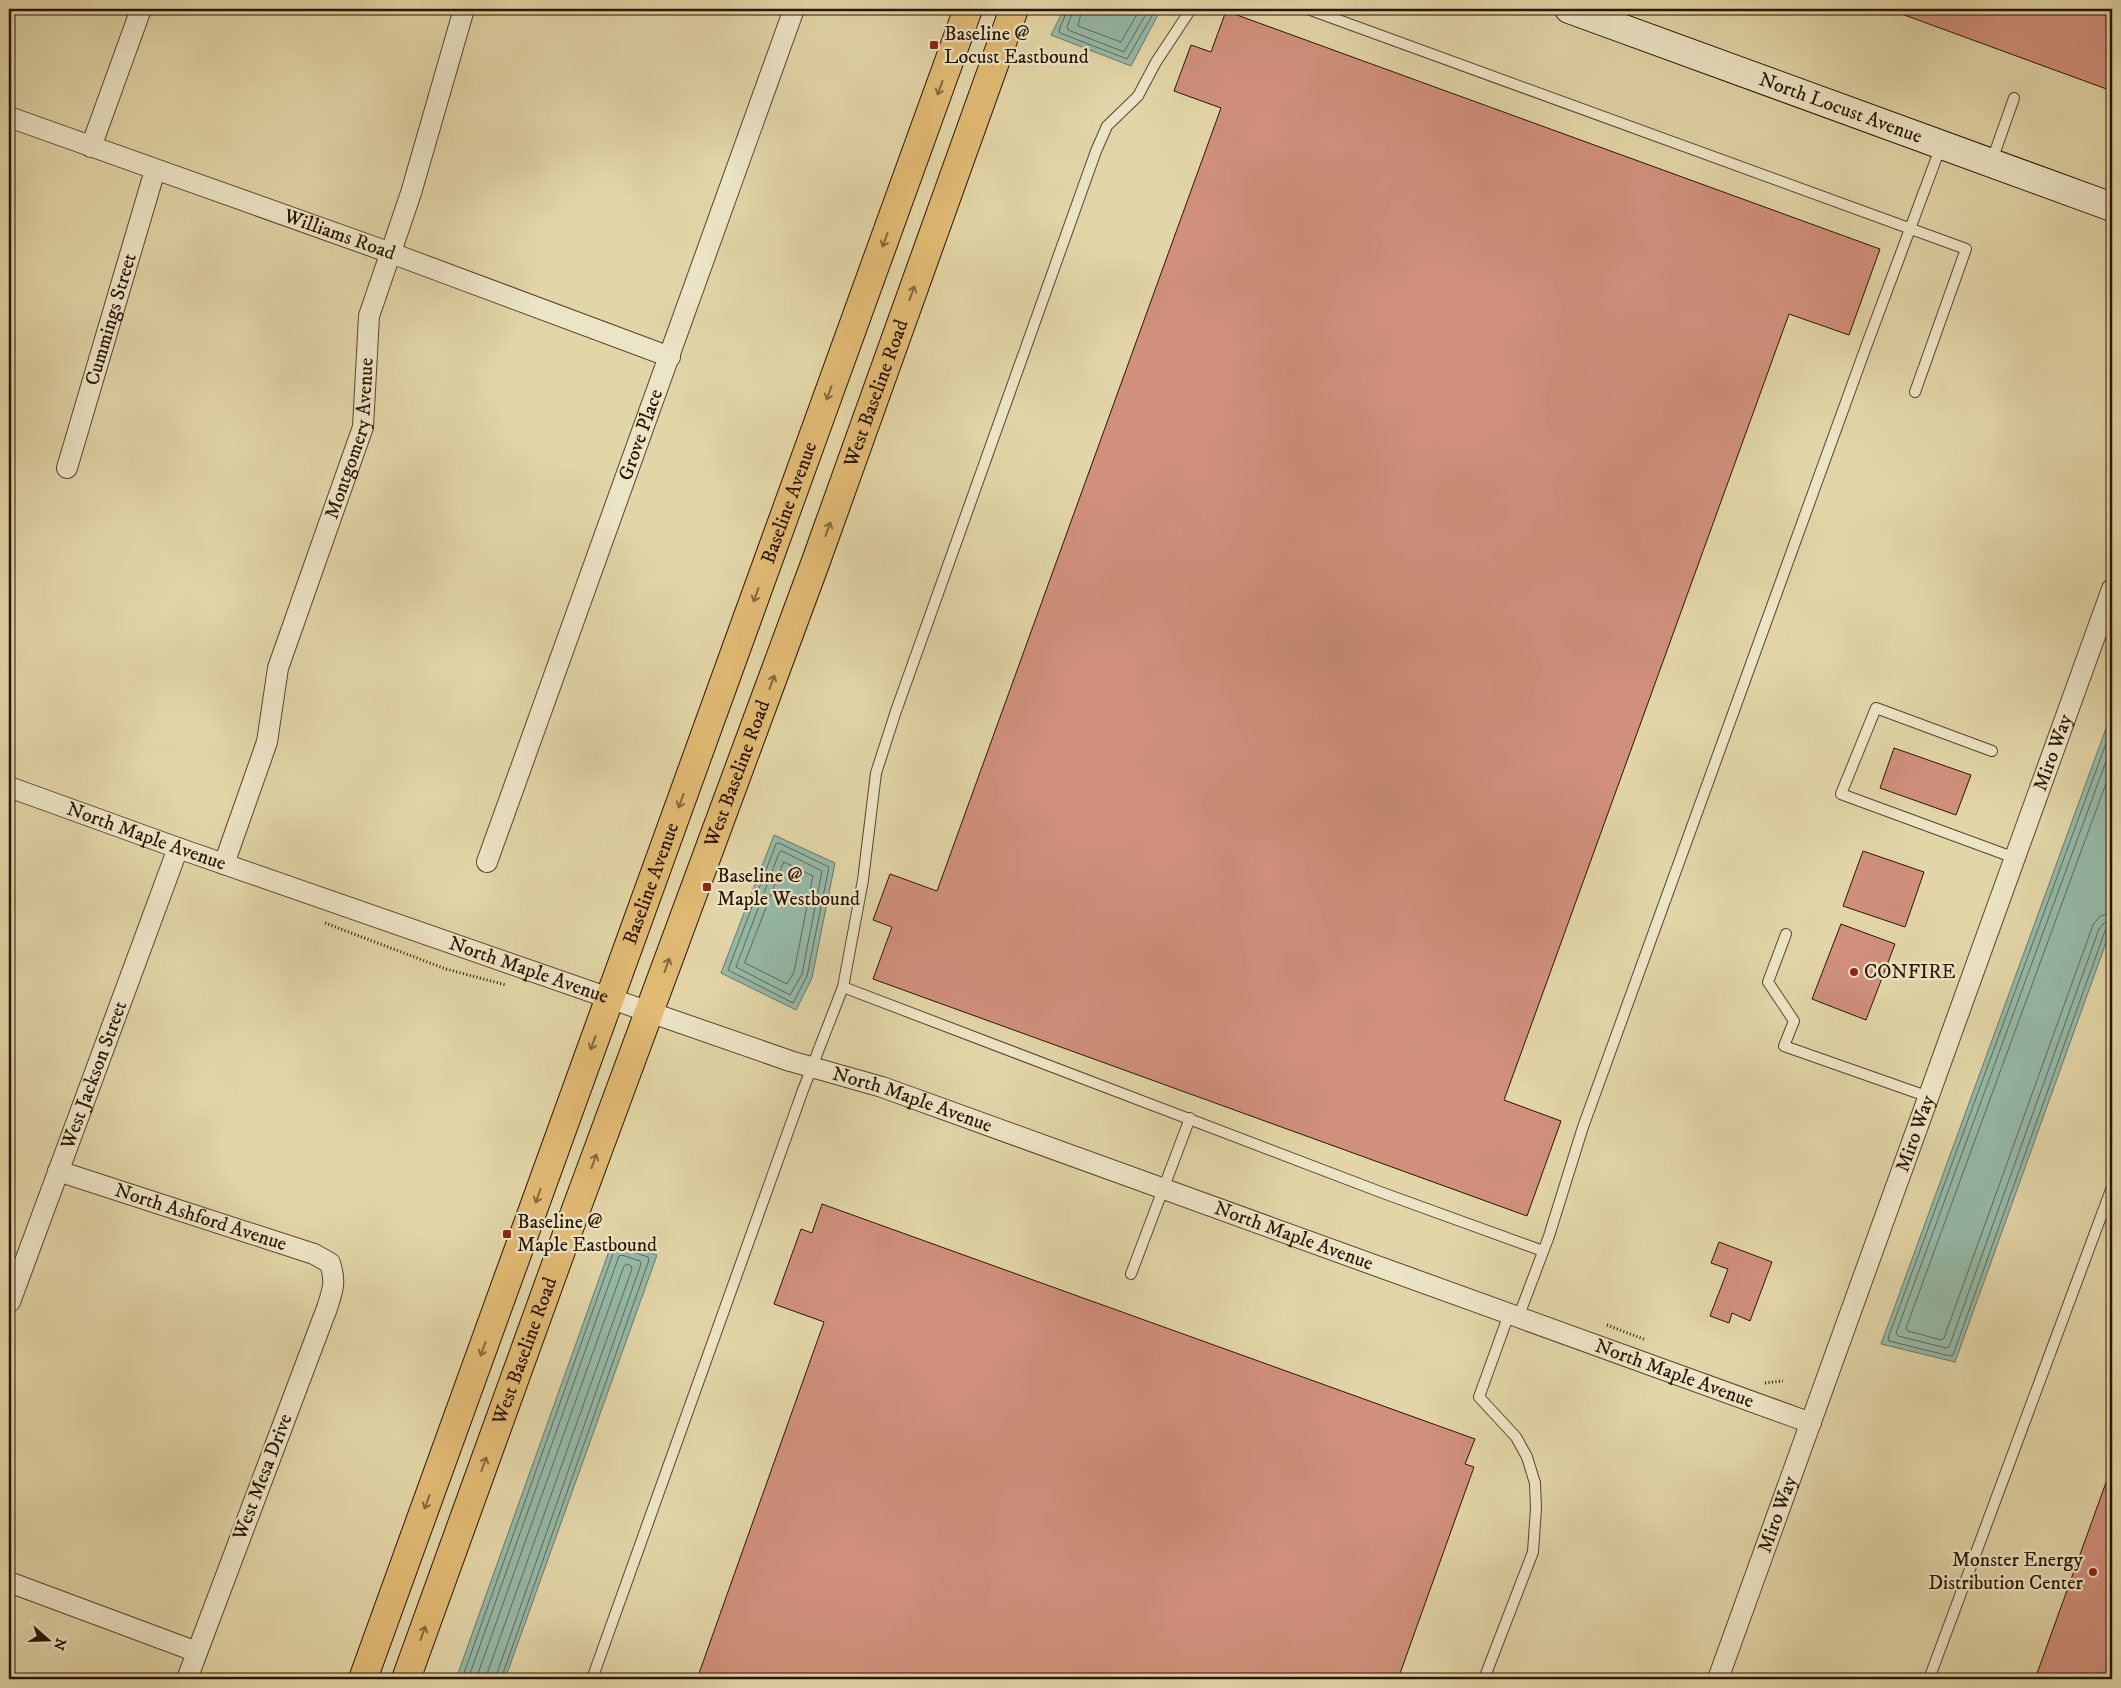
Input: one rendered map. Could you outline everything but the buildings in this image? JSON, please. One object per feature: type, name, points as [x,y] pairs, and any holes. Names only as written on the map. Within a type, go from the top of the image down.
[{"type":"main road","name":"Baseline Avenue","points":[[610,997],[968,9]]},
{"type":"main road","name":"West Baseline Road","points":[[406,1679],[813,570],[1014,9]]},
{"type":"main road","name":"West Baseline Road","points":[[363,1679],[610,997]]},
{"type":"street","points":[[90,147],[141,9]]},
{"type":"street","name":"Montgomery Avenue","points":[[224,864],[266,742],[278,668],[363,427],[369,316],[411,193],[464,9]]},
{"type":"street","name":"Grove Place","points":[[487,862],[794,9]]},
{"type":"street","name":"North Locust Avenue","points":[[1569,9],[2112,207]]},
{"type":"street","name":"Williams Road","points":[[9,117],[391,253],[670,357]]},
{"type":"street","name":"Cummings Street","points":[[67,468],[155,170]]},
{"type":"street","name":"Miro Way","points":[[1718,1679],[2112,589]]},
{"type":"street","name":"North Maple Avenue","points":[[9,787],[178,848],[812,1068],[882,1087],[1812,1423]]},
{"type":"street","name":"West Jackson Street","points":[[10,1302],[178,848]]},
{"type":"street","name":"North Ashford Avenue","points":[[58,1171],[314,1254],[330,1263],[334,1274]]},
{"type":"street","name":"West Mesa Drive","points":[[188,1679],[327,1308],[334,1287],[334,1274]]},
{"type":"street","points":[[9,1582],[197,1652]]},
{"type":"lane","points":[[592,1679],[812,1068],[843,987],[863,880],[876,772],[896,711],[1096,151],[1106,126],[1138,96],[1156,62],[1191,9]]},
{"type":"lane","points":[[1308,9],[1966,249],[1915,392]]},
{"type":"lane","points":[[1991,164],[2014,98]]},
{"type":"lane","points":[[1484,1679],[1533,1552],[1536,1508],[1535,1483],[1527,1457],[1516,1437],[1479,1397],[1543,1251],[1590,1108],[1867,344],[1942,146]]},
{"type":"lane","points":[[1992,751],[1876,708],[1841,794],[2015,858]]},
{"type":"lane","points":[[1786,934],[1768,982],[1794,1021],[1784,1046],[1929,1097]]},
{"type":"lane","points":[[843,987],[1383,1193],[1543,1251]]},
{"type":"lane","points":[[1131,1274],[1190,1118]]},
{"type":"lane","points":[[1929,1679],[2112,1187]]},
{"type":"path","points":[[318,920],[446,969],[513,988]]},
{"type":"path","points":[[1607,1325],[1652,1342]]},
{"type":"path","points":[[1759,1381],[1768,1384],[1783,1381]]},
{"type":"water","points":[[1064,9],[1161,9],[1131,66],[1051,35]]},
{"type":"water","points":[[2112,712],[2112,926],[1955,1362],[1881,1344]]},
{"type":"water","points":[[774,835],[835,863],[812,978],[796,1010],[721,973]]},
{"type":"water","points":[[613,1240],[657,1255],[505,1679],[456,1679]]},
{"type":"place","name":"Baseline @ Locust Eastbound","points":[[934,45]]},
{"type":"place","name":"Baseline @ Maple Westbound","points":[[707,887]]},
{"type":"place","name":"CONFIRE","points":[[1854,972]]},
{"type":"place","name":"Baseline @ Maple Eastbound","points":[[507,1234]]},
{"type":"place","name":"Monster Energy Distribution Center","points":[[2093,1572]]}]
